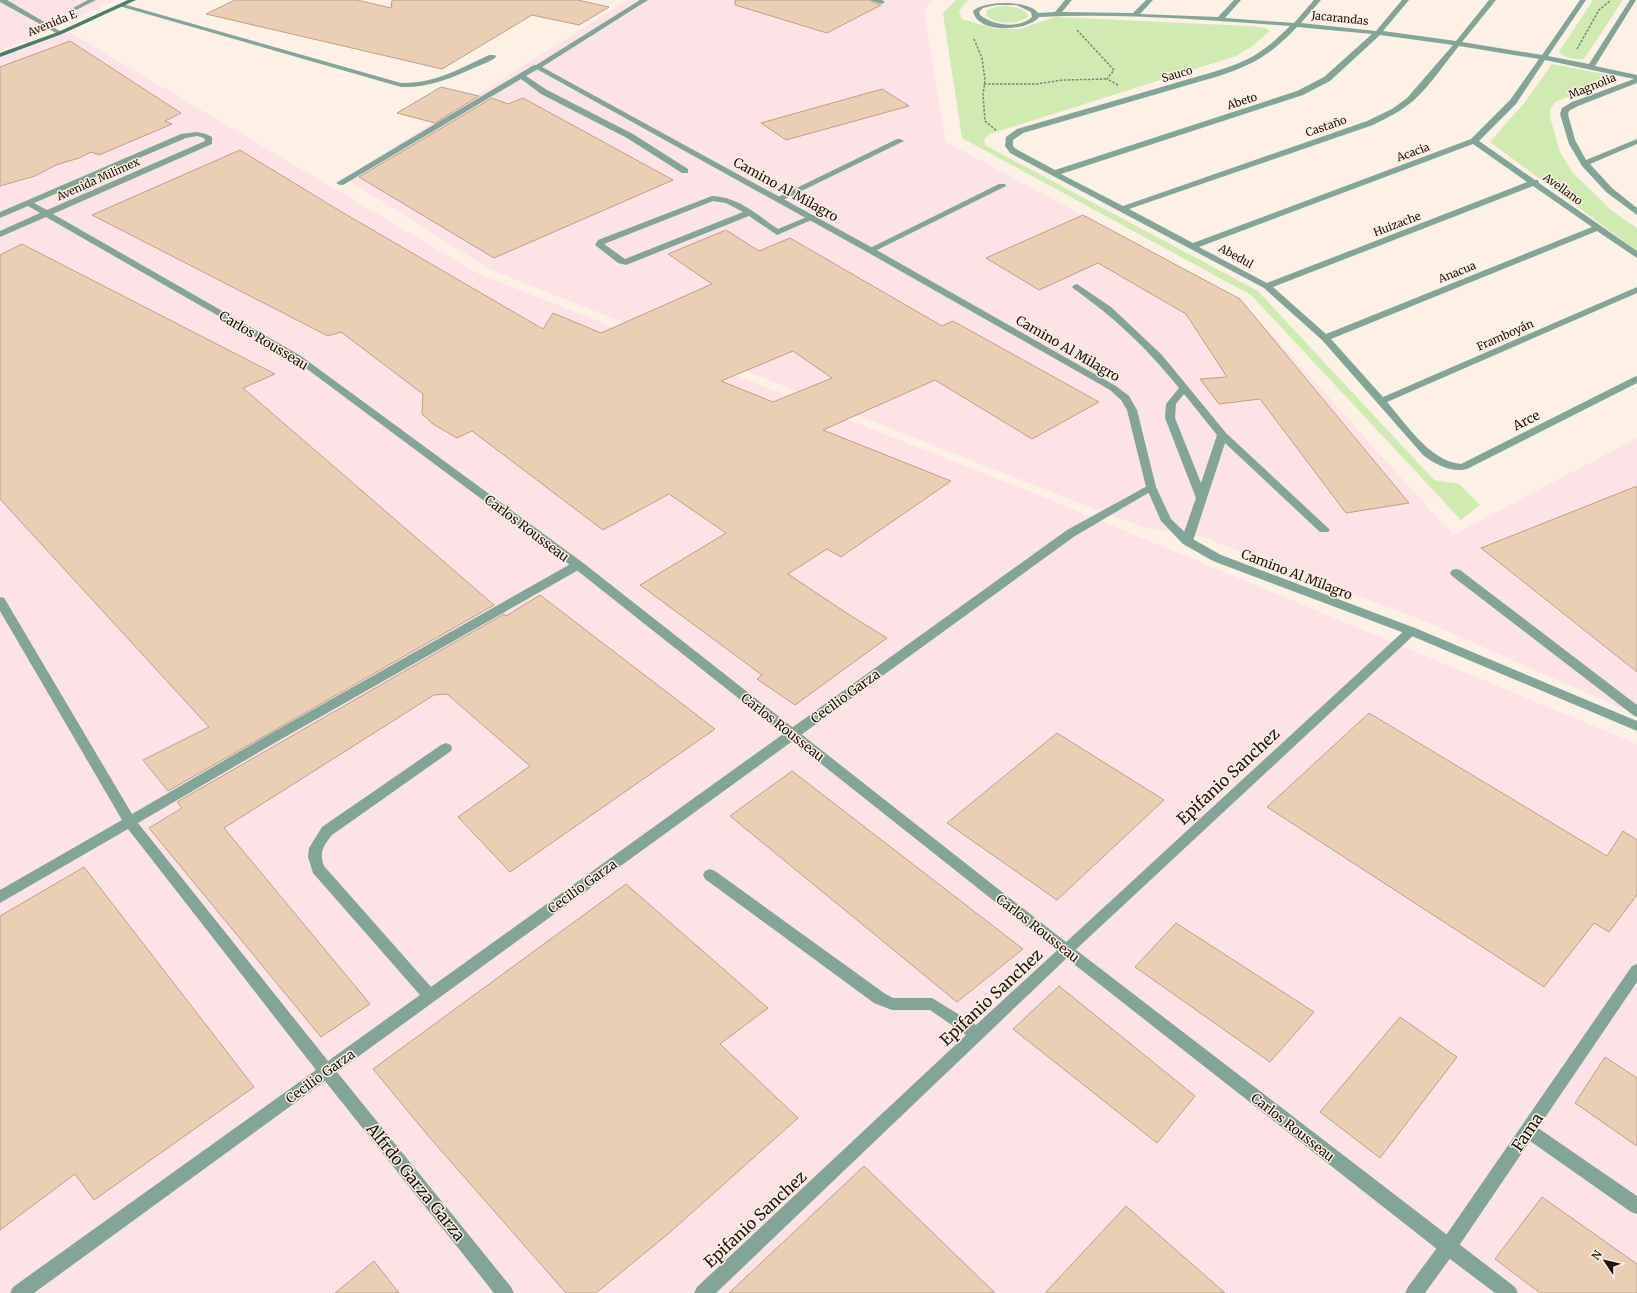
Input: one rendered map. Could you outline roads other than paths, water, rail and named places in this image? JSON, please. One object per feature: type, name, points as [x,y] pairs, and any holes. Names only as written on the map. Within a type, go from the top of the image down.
[{"type":"main road","name":"Avenida E","points":[[0,55],[60,33],[132,0]]},
{"type":"street","points":[[2,0],[60,33]]},
{"type":"street","points":[[72,10],[94,0]]},
{"type":"street","points":[[340,183],[537,67],[645,0]]},
{"type":"street","points":[[873,0],[882,2]]},
{"type":"street","points":[[1057,14],[1069,0]]},
{"type":"street","points":[[1135,15],[1150,0]]},
{"type":"street","points":[[1219,20],[1238,0]]},
{"type":"street","name":"Sauco","points":[[1009,139],[1020,131],[1216,74],[1241,65],[1263,54],[1296,24],[1318,0]]},
{"type":"street","name":"Abeto","points":[[1055,173],[1300,93],[1327,79],[1378,33],[1406,0]]},
{"type":"street","name":"Castaño","points":[[1122,209],[1363,125],[1389,114],[1404,105],[1416,95],[1459,44],[1493,0]]},
{"type":"street","name":"Acacia","points":[[1193,246],[1474,141],[1513,102],[1583,0]]},
{"type":"street","name":"Magnolia","points":[[1591,66],[1632,0]]},
{"type":"street","points":[[991,2],[1020,4],[1032,8],[1036,15],[1034,20],[1021,25],[1004,26],[992,24],[982,20],[976,13],[981,7],[991,2]]},
{"type":"street","points":[[121,5],[401,85],[411,86],[433,82],[492,57]]},
{"type":"street","name":"Jacarandas","points":[[1036,15],[1135,15],[1296,24],[1378,33],[1543,57],[1637,77]]},
{"type":"street","name":"Camino Al Milagro","points":[[537,67],[870,250],[1113,388],[1125,398],[1132,410],[1151,487],[1166,521],[1187,541],[1217,558],[1411,631],[1637,726]]},
{"type":"street","points":[[521,76],[544,92],[630,136],[685,171]]},
{"type":"street","name":"Magnolia","points":[[1636,210],[1611,193],[1595,178],[1573,144],[1564,114],[1565,110],[1575,104],[1637,80]]},
{"type":"street","name":"Avenida Milimex","points":[[0,215],[184,136],[197,134],[204,135],[210,139],[206,144],[0,234]]},
{"type":"street","name":"Abedul","points":[[1009,139],[1009,146],[1013,151],[1266,286],[1325,338],[1427,453]]},
{"type":"street","name":"Avellano","points":[[1474,141],[1535,182],[1637,255]]},
{"type":"street","points":[[1586,163],[1637,141]]},
{"type":"street","points":[[778,199],[900,142]]},
{"type":"street","name":"Huizache","points":[[1266,286],[1535,182]]},
{"type":"street","points":[[870,250],[1002,186]]},
{"type":"street","points":[[749,213],[626,262],[621,261],[599,245],[601,242],[712,198],[725,200],[749,213],[779,232],[812,218]]},
{"type":"street","name":"Carlos Rousseau","points":[[28,204],[298,358],[578,565],[1066,950],[1448,1247],[1510,1293]]},
{"type":"street","name":"Anacua","points":[[1325,338],[1598,228]]},
{"type":"street","points":[[1077,287],[1108,309],[1138,336],[1159,357],[1222,435],[1324,530]]},
{"type":"street","name":"Framboyán","points":[[1382,402],[1637,290]]},
{"type":"street","name":"Arce","points":[[1427,453],[1441,463],[1463,467],[1637,379]]},
{"type":"street","points":[[1184,388],[1173,400],[1169,408],[1170,418],[1201,498]]},
{"type":"street","points":[[1187,541],[1222,435]]},
{"type":"street","name":"Cecilio Garza","points":[[19,1293],[1071,532],[1151,487]]},
{"type":"street","points":[[0,897],[273,738],[578,565]]},
{"type":"street","points":[[1456,573],[1637,712]]},
{"type":"street","name":"Alfrdo Garza Garza","points":[[0,601],[130,822],[326,1071],[505,1293]]},
{"type":"street","name":"Epifanio Sanchez","points":[[703,1293],[1066,950],[1411,631]]},
{"type":"street","points":[[429,996],[318,869],[314,856],[317,843],[327,831],[446,748]]},
{"type":"street","points":[[710,875],[886,1002],[932,1004],[977,1034]]},
{"type":"street","name":"Fama","points":[[1414,1293],[1448,1247],[1637,970]]},
{"type":"street","points":[[1528,1130],[1637,1206]]}]
